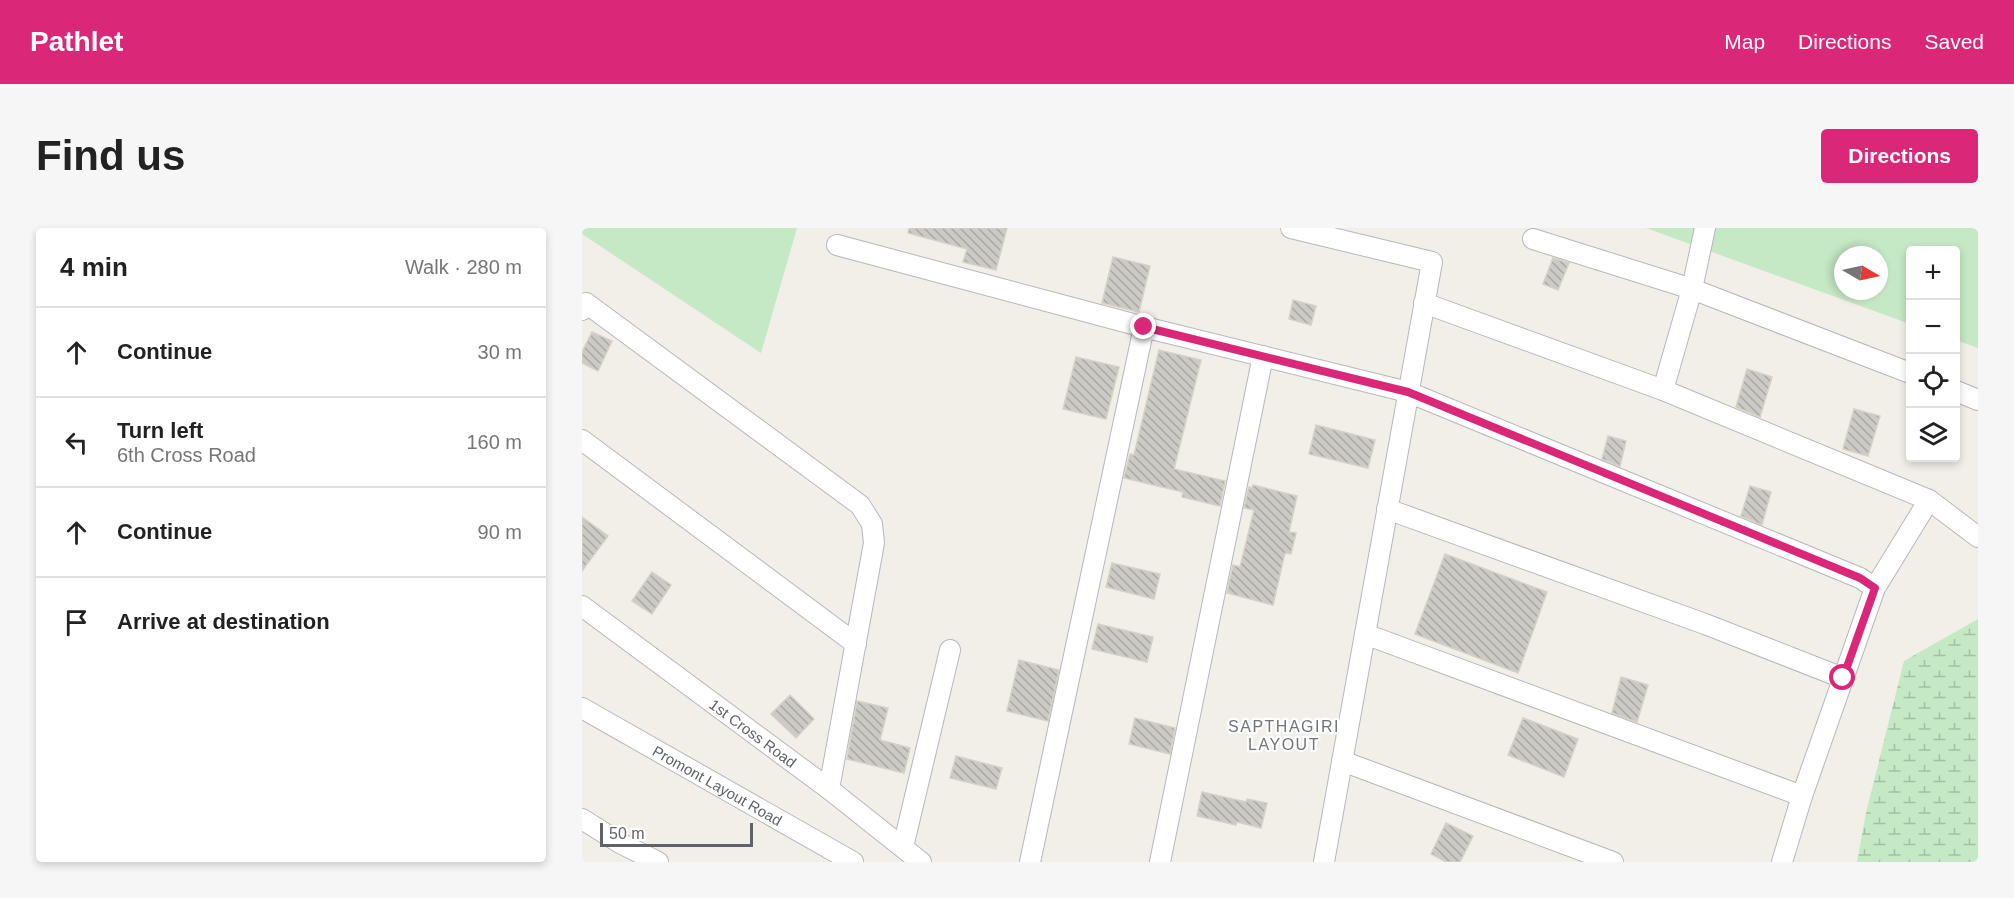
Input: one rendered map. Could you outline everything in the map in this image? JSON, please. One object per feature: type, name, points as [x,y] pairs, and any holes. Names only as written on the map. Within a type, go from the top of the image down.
[{"type":"street","points":[[1291,228],[1432,262],[1324,862]]},
{"type":"street","points":[[1663,390],[1692,289],[1705,228]]},
{"type":"street","points":[[1533,239],[1692,289],[1906,371]]},
{"type":"street","points":[[837,245],[1144,327],[1408,392],[1849,574],[1875,588]]},
{"type":"street","points":[[582,310],[586,303],[860,505],[872,524],[874,543],[829,789]]},
{"type":"street","points":[[1424,303],[1663,390],[1929,500],[1978,537]]},
{"type":"street","points":[[1030,862],[1144,327]]},
{"type":"street","points":[[1160,862],[1263,356]]},
{"type":"street","points":[[1960,393],[1978,400]]},
{"type":"street","points":[[582,440],[856,644]]},
{"type":"street","points":[[1782,862],[1802,796],[1875,588],[1929,500]]},
{"type":"street","points":[[1387,509],[1705,624],[1843,678]]},
{"type":"street","name":"1st Cross Road","points":[[582,606],[829,789],[921,862]]},
{"type":"street","points":[[1365,634],[1802,796]]},
{"type":"street","points":[[903,847],[950,650]]},
{"type":"street","name":"Promont Layout Road","points":[[582,708],[853,862]]},
{"type":"street","points":[[1342,760],[1613,862]]},
{"type":"street","points":[[582,819],[620,843],[658,862]]},
{"type":"green space","points":[[582,228],[797,228],[761,353],[582,234]]},
{"type":"green space","points":[[1646,228],[1978,228],[1978,348],[1960,341],[1960,246],[1906,246],[1906,323],[1844,300],[1888,300],[1888,246],[1834,246],[1834,296]]},
{"type":"green space","points":[[1978,619],[1978,862],[1857,862],[1866,813],[1904,661]]},
{"type":"building","points":[[909,228],[1007,228],[996,270],[963,262],[967,249],[908,233]]},
{"type":"building","points":[[1113,257],[1150,266],[1139,312],[1102,303]]},
{"type":"building","points":[[1553,258],[1569,263],[1558,290],[1543,284]]},
{"type":"building","points":[[1293,300],[1316,306],[1311,325],[1289,319]]},
{"type":"building","points":[[592,332],[612,341],[598,371],[582,363],[582,352]]},
{"type":"building","points":[[1159,350],[1201,360],[1174,469],[1225,481],[1220,506],[1182,497],[1183,492],[1124,478],[1130,454],[1134,455]]},
{"type":"building","points":[[1076,357],[1119,367],[1106,419],[1063,409]]},
{"type":"building","points":[[1747,369],[1772,377],[1760,417],[1736,407]]},
{"type":"building","points":[[1854,409],[1880,416],[1868,456],[1843,449]]},
{"type":"building","points":[[1316,425],[1375,440],[1368,468],[1309,454]]},
{"type":"building","points":[[1608,436],[1626,441],[1620,466],[1602,459]]},
{"type":"building","points":[[1253,485],[1297,496],[1289,532],[1296,533],[1291,554],[1285,553],[1273,605],[1227,593],[1233,565],[1240,567],[1254,510],[1244,508],[1249,487],[1252,488]]},
{"type":"building","points":[[1750,486],[1771,492],[1762,525],[1741,516]]},
{"type":"building","points":[[582,517],[608,536],[582,571]]},
{"type":"building","points":[[1445,554],[1547,592],[1518,673],[1415,634]]},
{"type":"building","points":[[1112,563],[1160,574],[1154,599],[1106,587]]},
{"type":"building","points":[[652,572],[671,585],[652,614],[632,601]]},
{"type":"building","points":[[1098,624],[1153,637],[1147,662],[1092,649]]},
{"type":"building","points":[[1019,660],[1059,670],[1048,721],[1007,711]]},
{"type":"building","points":[[1621,677],[1648,685],[1637,722],[1612,713]]},
{"type":"building","points":[[790,695],[814,719],[796,738],[771,714]]},
{"type":"building","points":[[857,701],[888,708],[880,740],[910,748],[904,773],[847,759]]},
{"type":"building","points":[[1135,718],[1175,728],[1170,754],[1129,744]]},
{"type":"building","points":[[1523,718],[1578,739],[1564,777],[1508,755]]},
{"type":"building","points":[[956,756],[1002,768],[996,789],[950,778]]},
{"type":"building","points":[[1202,792],[1246,802],[1247,799],[1267,803],[1261,828],[1197,816]]},
{"type":"building","points":[[1446,823],[1473,836],[1460,862],[1446,862],[1431,854]]},
{"type":"district","name":"SAPTHAGIRI LAYOUT","points":[[1284,735]]},
{"type":"route","points":[[1144,327],[1408,392],[1860,578],[1875,588],[1843,678]]}]
